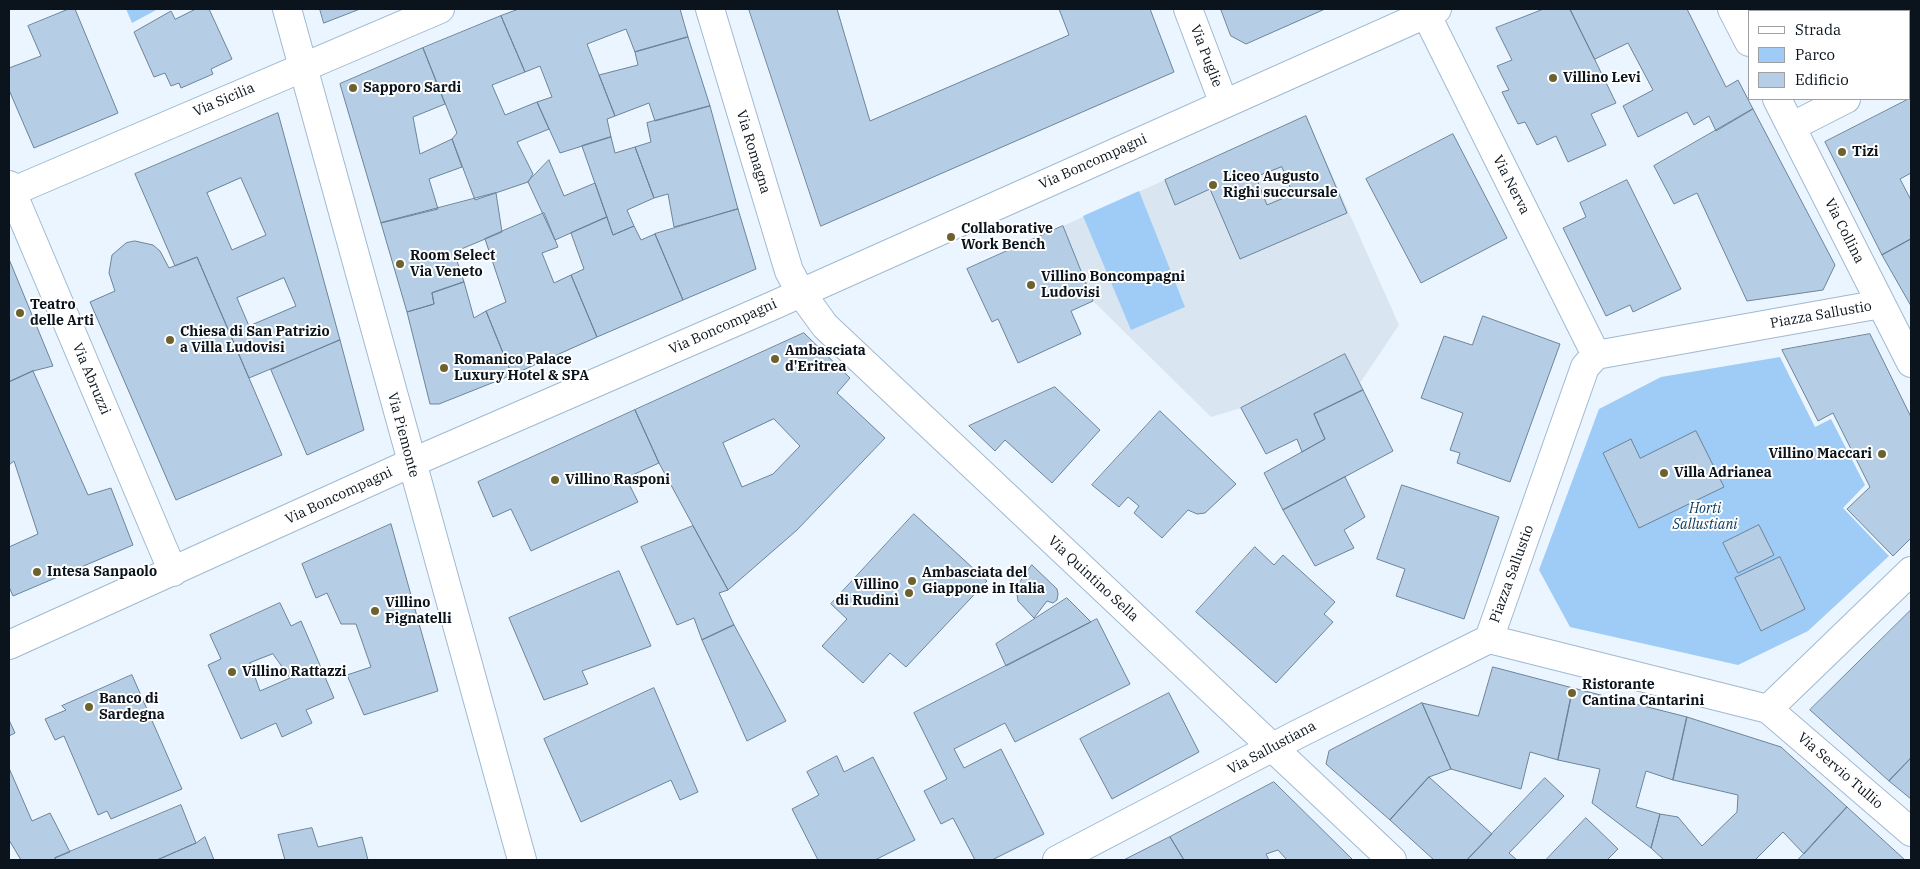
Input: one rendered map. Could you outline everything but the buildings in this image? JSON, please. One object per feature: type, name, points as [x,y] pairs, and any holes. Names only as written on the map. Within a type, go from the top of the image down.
[{"type":"street","name":"Via Piemonte","points":[[287,9],[522,860]]},
{"type":"street","name":"Via Sicilia","points":[[10,190],[440,9]]},
{"type":"street","name":"Via Romagna","points":[[710,9],[789,271],[801,293]]},
{"type":"street","name":"Via Puglie","points":[[1188,9],[1224,104]]},
{"type":"street","points":[[1732,9],[1748,40]]},
{"type":"street","name":"Via Boncompagni","points":[[9,645],[411,463],[801,293],[1431,11]]},
{"type":"street","name":"Via Nerva","points":[[1431,11],[1596,355]]},
{"type":"street","name":"Via Collina","points":[[1778,100],[1911,364]]},
{"type":"street","points":[[1791,127],[1844,100]]},
{"type":"street","name":"Via Abruzzi","points":[[10,190],[173,572]]},
{"type":"street","name":"Via Quintino Sella","points":[[801,293],[825,326],[1392,860]]},
{"type":"street","name":"Piazza Sallustio","points":[[1768,709],[1489,639],[1585,367],[1596,355],[1881,304]]},
{"type":"street","points":[[1768,709],[1911,571]]},
{"type":"street","name":"Via Sallustiana","points":[[1057,860],[1489,639]]},
{"type":"street","name":"Via Servio Tullio","points":[[1768,709],[1911,832]]},
{"type":"shaded area","points":[[1306,116],[1399,325],[1360,383],[1345,354],[1241,408],[1211,417],[1093,301],[1063,226]]},
{"type":"green space","points":[[126,9],[158,9],[132,23]]},
{"type":"green space","points":[[1139,191],[1185,307],[1131,330],[1083,216]]},
{"type":"green space","name":"Horti Sallustiani","points":[[1780,357],[1815,427],[1831,419],[1865,485],[1843,508],[1889,556],[1808,631],[1738,665],[1570,627],[1539,570],[1599,409],[1661,377]]},
{"type":"place","name":"Villino Levi","points":[[1553,78]]},
{"type":"place","name":"Sapporo Sardi","points":[[353,88]]},
{"type":"place","name":"Tizi","points":[[1842,152]]},
{"type":"place","name":"Liceo Augusto Righi succursale","points":[[1213,185]]},
{"type":"place","name":"Collaborative Work Bench","points":[[951,237]]},
{"type":"place","name":"Room Select Via Veneto","points":[[400,264]]},
{"type":"place","name":"Villino Boncompagni Ludovisi","points":[[1031,285]]},
{"type":"place","name":"Teatro delle Arti","points":[[20,313]]},
{"type":"place","name":"Chiesa di San Patrizio a Villa Ludovisi","points":[[170,340]]},
{"type":"place","name":"Ambasciata d'Eritrea","points":[[775,359]]},
{"type":"place","name":"Romanico Palace Luxury Hotel & SPA","points":[[444,368]]},
{"type":"place","name":"Villino Maccari","points":[[1882,454]]},
{"type":"place","name":"Villa Adrianea","points":[[1664,473]]},
{"type":"place","name":"Villino Rasponi","points":[[555,480]]},
{"type":"place","name":"Intesa Sanpaolo","points":[[37,572]]},
{"type":"place","name":"Ambasciata del Giappone in Italia","points":[[912,581]]},
{"type":"place","name":"Villino di Rudinì","points":[[909,593]]},
{"type":"place","name":"Villino Pignatelli","points":[[375,611]]},
{"type":"place","name":"Villino Rattazzi","points":[[232,672]]},
{"type":"place","name":"Ristorante Cantina Cantarini","points":[[1572,693]]},
{"type":"place","name":"Banco di Sardegna","points":[[89,707]]}]
